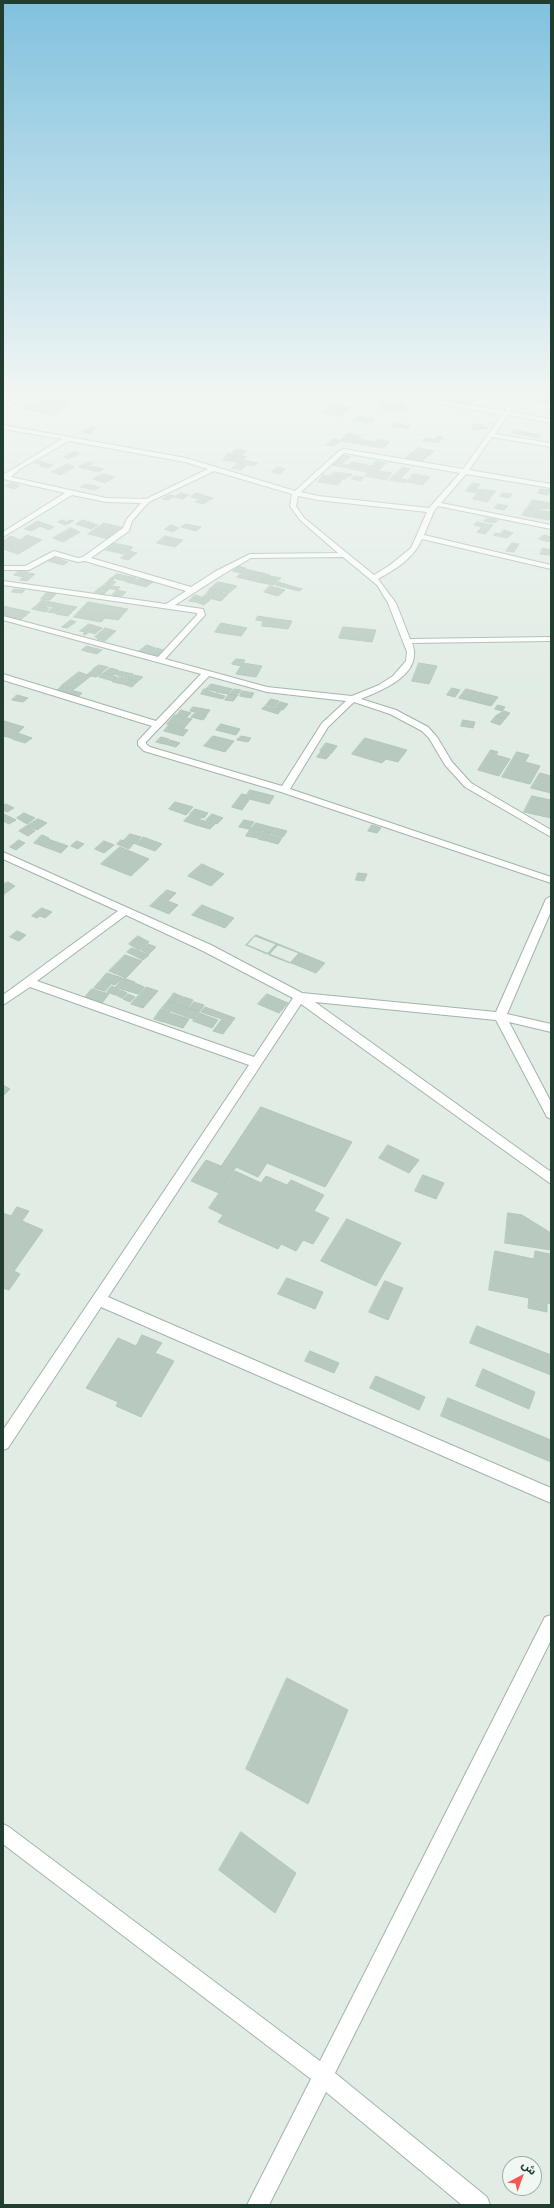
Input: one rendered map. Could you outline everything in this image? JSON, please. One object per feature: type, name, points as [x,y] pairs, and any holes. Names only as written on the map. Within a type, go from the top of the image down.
[{"type":"street","points":[[3,535],[65,496]]},
{"type":"street","points":[[89,496],[113,500],[147,501]]},
{"type":"street","points":[[85,559],[126,529],[129,520],[147,501],[157,496]]},
{"type":"street","points":[[284,790],[295,775],[313,742],[325,725],[353,699],[382,687],[396,678],[405,669],[410,661],[411,652],[392,603],[374,578],[344,555],[302,519],[293,506],[295,496]]},
{"type":"street","points":[[308,496],[351,503],[431,510]]},
{"type":"street","points":[[374,578],[407,556],[418,542],[425,520],[431,510],[443,496]]},
{"type":"street","points":[[437,504],[551,527]]},
{"type":"street","points":[[420,536],[551,567]]},
{"type":"street","points":[[3,568],[26,568],[52,553],[78,560],[85,559],[192,590]]},
{"type":"street","points":[[168,606],[242,559],[250,556],[344,555]]},
{"type":"street","points":[[3,583],[196,609],[200,611],[201,615],[159,661]]},
{"type":"street","points":[[3,618],[206,674],[221,675],[267,689],[353,699],[394,712],[425,728],[433,737],[448,763],[468,785],[551,834]]},
{"type":"street","points":[[406,641],[551,639]]},
{"type":"street","points":[[206,674],[142,741],[142,745],[147,749],[284,790],[551,880]]},
{"type":"street","points":[[3,677],[158,725]]},
{"type":"street","points":[[3,855],[124,912],[207,948],[300,997],[551,1179]]},
{"type":"street","points":[[500,1016],[551,899]]},
{"type":"street","points":[[3,1000],[124,912]]},
{"type":"street","points":[[27,982],[257,1063]]},
{"type":"street","points":[[300,997],[500,1016],[551,1028]]},
{"type":"street","points":[[3,1443],[300,997]]},
{"type":"street","points":[[500,1016],[551,1114]]},
{"type":"street","points":[[99,1300],[551,1496]]},
{"type":"street","points":[[258,2205],[551,1623]]},
{"type":"street","points":[[3,1833],[323,2076],[479,2205]]},
{"type":"building","points":[[167,496],[175,496],[168,500],[163,499]]},
{"type":"building","points":[[176,496],[187,496],[183,499],[175,497]]},
{"type":"building","points":[[192,496],[203,496],[199,499],[191,497]]},
{"type":"building","points":[[205,496],[213,498],[203,504],[196,502]]},
{"type":"building","points":[[475,496],[491,497],[487,502],[473,499]]},
{"type":"building","points":[[500,496],[510,496],[509,498]]},
{"type":"building","points":[[532,500],[551,503],[551,509],[528,508]]},
{"type":"building","points":[[498,504],[508,506],[504,510],[494,508]]},
{"type":"building","points":[[527,508],[551,512],[551,517],[549,520],[522,515]]},
{"type":"building","points":[[487,518],[498,520],[495,523],[484,521]]},
{"type":"building","points":[[63,520],[66,522],[70,520],[74,521],[65,525],[58,522]]},
{"type":"building","points":[[83,520],[98,525],[91,529],[76,524]]},
{"type":"building","points":[[38,521],[45,524],[31,531],[25,529]]},
{"type":"building","points":[[477,522],[493,525],[485,534],[477,532],[482,527],[474,525]]},
{"type":"building","points":[[104,523],[124,528],[109,539],[88,534]]},
{"type":"building","points":[[46,524],[54,527],[49,530],[40,526]]},
{"type":"building","points":[[186,524],[201,527],[196,531],[181,527]]},
{"type":"building","points":[[171,525],[179,528],[173,532],[165,529]]},
{"type":"building","points":[[71,528],[80,532],[63,542],[53,538]]},
{"type":"building","points":[[504,530],[513,533],[507,538],[493,535],[496,533],[500,534]]},
{"type":"building","points":[[27,535],[42,540],[18,554],[3,549],[3,541],[11,536],[20,540]]},
{"type":"building","points":[[544,535],[551,537],[548,542],[539,539]]},
{"type":"building","points":[[165,536],[183,540],[175,547],[157,543]]},
{"type":"building","points":[[113,543],[133,547],[129,551],[110,547]]},
{"type":"building","points":[[512,543],[519,544],[514,552],[506,551]]},
{"type":"building","points":[[108,547],[128,551],[124,554],[105,550]]},
{"type":"building","points":[[543,548],[551,550],[549,555],[540,554]]},
{"type":"building","points":[[130,551],[137,553],[128,560],[121,558]]},
{"type":"building","points":[[53,557],[68,562],[63,565],[48,561]]},
{"type":"building","points":[[238,566],[246,568],[240,573],[233,571]]},
{"type":"building","points":[[246,569],[253,571],[249,575],[241,573]]},
{"type":"building","points":[[19,571],[28,572],[23,577],[14,575]]},
{"type":"building","points":[[254,571],[262,573],[257,577],[249,576]]},
{"type":"building","points":[[29,573],[35,574],[27,581],[20,580]]},
{"type":"building","points":[[262,573],[270,575],[266,580],[258,578]]},
{"type":"building","points":[[117,574],[126,576],[121,580],[112,578]]},
{"type":"building","points":[[240,574],[265,580],[262,583],[237,577]]},
{"type":"building","points":[[127,576],[136,578],[130,583],[122,580]]},
{"type":"building","points":[[270,576],[281,578],[273,585],[263,583]]},
{"type":"building","points":[[111,578],[114,579],[112,581],[116,582],[112,585],[105,584]]},
{"type":"building","points":[[137,579],[153,582],[146,587],[131,583]]},
{"type":"building","points":[[218,582],[237,586],[229,593],[210,589]]},
{"type":"building","points":[[278,582],[302,589],[299,591],[275,585]]},
{"type":"building","points":[[104,585],[120,587],[117,590],[101,587]]},
{"type":"building","points":[[270,586],[285,590],[278,596],[264,592]]},
{"type":"building","points":[[99,588],[109,589],[104,594],[95,592]]},
{"type":"building","points":[[14,589],[25,590],[22,593],[12,592]]},
{"type":"building","points":[[210,589],[219,591],[215,595],[207,593]]},
{"type":"building","points":[[117,590],[126,592],[122,596],[112,595]]},
{"type":"building","points":[[47,592],[56,594],[50,600],[41,599]]},
{"type":"building","points":[[219,592],[228,594],[221,601],[212,599]]},
{"type":"building","points":[[206,594],[215,596],[211,599],[203,597]]},
{"type":"building","points":[[195,595],[201,597],[195,602],[189,601]]},
{"type":"building","points":[[202,597],[210,600],[204,605],[196,602]]},
{"type":"building","points":[[42,600],[51,602],[46,607],[37,605]]},
{"type":"building","points":[[52,602],[65,605],[61,609],[48,606]]},
{"type":"building","points":[[88,602],[128,609],[118,620],[105,618],[101,622],[74,617]]},
{"type":"building","points":[[65,605],[77,607],[73,611],[61,609]]},
{"type":"building","points":[[3,606],[30,612],[19,621],[3,617]]},
{"type":"building","points":[[36,606],[49,608],[46,612],[32,609]]},
{"type":"building","points":[[52,608],[60,609],[56,613],[48,612]]},
{"type":"building","points":[[60,610],[72,612],[68,616],[56,614]]},
{"type":"building","points":[[258,616],[276,619],[274,623],[256,620]]},
{"type":"building","points":[[276,619],[292,621],[288,629],[272,627]]},
{"type":"building","points":[[71,620],[76,622],[67,628],[62,627]]},
{"type":"building","points":[[263,622],[273,623],[271,627],[262,626]]},
{"type":"building","points":[[221,623],[247,628],[241,636],[215,632]]},
{"type":"building","points":[[89,624],[102,628],[95,634],[89,632],[85,635],[83,634],[85,632],[80,631]]},
{"type":"building","points":[[343,627],[376,630],[372,642],[339,638]]},
{"type":"building","points":[[105,628],[116,631],[105,641],[97,639],[98,638],[95,637]]},
{"type":"building","points":[[147,645],[155,648],[146,655],[138,652]]},
{"type":"building","points":[[87,646],[93,648],[88,652],[82,650]]},
{"type":"building","points":[[94,648],[102,650],[97,654],[89,652]]},
{"type":"building","points":[[156,648],[164,650],[155,658],[147,656]]},
{"type":"building","points":[[236,659],[245,660],[243,663],[262,666],[256,677],[236,674],[241,666],[232,664]]},
{"type":"building","points":[[419,663],[437,666],[429,684],[412,681]]},
{"type":"building","points":[[99,665],[108,667],[102,672],[93,669]]},
{"type":"building","points":[[110,668],[118,670],[113,675],[104,673]]},
{"type":"building","points":[[93,670],[102,673],[96,677],[87,675]]},
{"type":"building","points":[[119,671],[133,674],[128,678],[114,674]]},
{"type":"building","points":[[79,672],[91,676],[73,690],[61,686]]},
{"type":"building","points":[[103,673],[117,677],[113,681],[99,677]]},
{"type":"building","points":[[134,675],[143,677],[137,682],[128,679]]},
{"type":"building","points":[[119,677],[127,679],[122,684],[113,682]]},
{"type":"building","points":[[128,679],[137,682],[132,687],[123,684]]},
{"type":"building","points":[[211,684],[220,686],[215,691],[206,689]]},
{"type":"building","points":[[220,686],[232,689],[228,694],[216,692]]},
{"type":"building","points":[[61,687],[69,689],[64,694],[55,692]]},
{"type":"building","points":[[452,688],[460,690],[455,697],[447,695]]},
{"type":"building","points":[[204,689],[225,696],[223,699],[201,694]]},
{"type":"building","points":[[234,689],[241,690],[237,696],[230,694]]},
{"type":"building","points":[[466,689],[498,697],[491,706],[459,698]]},
{"type":"building","points":[[70,690],[82,693],[77,698],[64,694]]},
{"type":"building","points":[[242,691],[254,693],[251,698],[240,696]]},
{"type":"building","points":[[229,694],[237,696],[233,701],[225,700]]},
{"type":"building","points":[[17,695],[28,698],[23,702],[12,700]]},
{"type":"building","points":[[271,699],[279,701],[274,707],[266,705]]},
{"type":"building","points":[[280,702],[288,704],[283,710],[275,708]]},
{"type":"building","points":[[498,705],[505,707],[502,711],[495,709]]},
{"type":"building","points":[[265,706],[281,710],[278,714],[262,709]]},
{"type":"building","points":[[193,707],[210,710],[207,714],[190,711]]},
{"type":"building","points":[[181,710],[191,713],[187,717],[177,715]]},
{"type":"building","points":[[504,711],[510,713],[505,719],[496,716]]},
{"type":"building","points":[[195,713],[207,715],[203,720],[191,717]]},
{"type":"building","points":[[175,715],[192,719],[184,728],[167,724]]},
{"type":"building","points":[[496,716],[505,719],[500,725],[491,722]]},
{"type":"building","points":[[463,720],[475,722],[473,728],[461,726]]},
{"type":"building","points":[[4,721],[24,727],[19,732],[3,728]]},
{"type":"building","points":[[221,724],[240,729],[236,735],[216,730]]},
{"type":"building","points":[[169,725],[188,730],[183,736],[164,731]]},
{"type":"building","points":[[3,729],[18,733],[12,738],[3,736]]},
{"type":"building","points":[[18,733],[32,738],[25,743],[12,739]]},
{"type":"building","points":[[213,736],[234,741],[225,752],[204,746]]},
{"type":"building","points":[[241,736],[251,738],[248,742],[237,740]]},
{"type":"building","points":[[161,737],[169,739],[164,744],[156,742]]},
{"type":"building","points":[[365,738],[407,750],[398,762],[386,759],[382,763],[352,754]]},
{"type":"building","points":[[170,740],[180,743],[176,747],[165,744]]},
{"type":"building","points":[[326,743],[337,746],[331,754],[320,751]]},
{"type":"building","points":[[491,750],[498,752],[496,755],[510,759],[499,776],[478,770]]},
{"type":"building","points":[[321,752],[330,755],[326,759],[317,757]]},
{"type":"building","points":[[517,752],[529,755],[525,762],[540,766],[530,784],[502,777]]},
{"type":"building","points":[[540,773],[551,776],[551,793],[531,788]]},
{"type":"building","points":[[250,790],[274,796],[269,804],[245,798]]},
{"type":"building","points":[[242,794],[246,795],[243,798],[249,800],[242,810],[232,807]]},
{"type":"building","points":[[532,796],[551,800],[551,818],[524,812]]},
{"type":"building","points":[[175,802],[193,807],[186,815],[169,809]]},
{"type":"building","points":[[6,804],[14,808],[7,812],[3,810],[3,806]]},
{"type":"building","points":[[195,809],[208,813],[204,818],[190,814]]},
{"type":"building","points":[[24,813],[35,818],[27,824],[17,818]]},
{"type":"building","points":[[4,814],[16,820],[9,824],[3,821]]},
{"type":"building","points":[[212,814],[223,818],[217,824],[206,820]]},
{"type":"building","points":[[190,815],[201,818],[196,825],[184,821]]},
{"type":"building","points":[[38,819],[47,823],[37,830],[27,826]]},
{"type":"building","points":[[201,820],[215,824],[210,829],[196,825]]},
{"type":"building","points":[[244,820],[254,822],[249,829],[239,827]]},
{"type":"building","points":[[256,823],[275,828],[271,833],[252,828]]},
{"type":"building","points":[[372,825],[381,828],[377,833],[368,831]]},
{"type":"building","points":[[27,826],[35,831],[28,836],[19,831]]},
{"type":"building","points":[[251,828],[262,831],[257,838],[246,836]]},
{"type":"building","points":[[276,828],[287,831],[283,837],[272,834]]},
{"type":"building","points":[[262,832],[271,833],[266,841],[258,839]]},
{"type":"building","points":[[130,834],[141,837],[135,844],[124,840]]},
{"type":"building","points":[[42,835],[49,838],[48,839],[68,846],[61,853],[34,843]]},
{"type":"building","points":[[271,835],[282,838],[278,844],[267,841]]},
{"type":"building","points":[[143,837],[162,844],[155,851],[136,844]]},
{"type":"building","points":[[19,840],[25,843],[16,850],[10,847]]},
{"type":"building","points":[[121,840],[133,844],[129,849],[117,844]]},
{"type":"building","points":[[77,841],[84,844],[78,849],[71,846]]},
{"type":"building","points":[[104,841],[114,845],[104,853],[95,849]]},
{"type":"building","points":[[120,847],[149,859],[131,876],[101,864]]},
{"type":"building","points":[[202,864],[224,874],[211,886],[188,876]]},
{"type":"building","points":[[358,873],[367,874],[364,881],[356,880]]},
{"type":"building","points":[[8,882],[15,886],[3,895],[3,885]]},
{"type":"building","points":[[167,890],[176,893],[168,901],[178,905],[169,914],[150,906]]},
{"type":"building","points":[[202,905],[234,918],[225,928],[192,915]]},
{"type":"building","points":[[42,908],[52,912],[45,918],[40,916],[37,918],[32,916]]},
{"type":"building","points":[[17,931],[26,935],[19,941],[10,937]]},
{"type":"building","points":[[256,935],[325,963],[316,973],[247,945]]},
{"type":"building","points":[[138,936],[149,942],[139,950],[129,944]]},
{"type":"building","points":[[255,936],[276,944],[267,954],[246,945]]},
{"type":"building","points":[[148,944],[156,947],[149,954],[141,950]]},
{"type":"building","points":[[278,945],[299,953],[290,963],[269,955]]},
{"type":"building","points":[[132,948],[149,955],[143,960],[127,952]]},
{"type":"building","points":[[125,955],[142,961],[126,978],[109,971]]},
{"type":"building","points":[[107,973],[122,978],[115,985],[101,980]]},
{"type":"building","points":[[123,978],[135,982],[128,991],[116,987]]},
{"type":"building","points":[[100,981],[111,984],[105,991],[94,988]]},
{"type":"building","points":[[135,983],[144,987],[138,994],[128,991]]},
{"type":"building","points":[[112,986],[120,990],[115,995],[107,992]]},
{"type":"building","points":[[146,987],[158,991],[143,1008],[131,1004]]},
{"type":"building","points":[[92,989],[109,994],[102,1003],[85,997]]},
{"type":"building","points":[[121,990],[127,993],[122,998],[116,995]]},
{"type":"building","points":[[174,993],[183,997],[177,1004],[168,1001]]},
{"type":"building","points":[[128,994],[135,997],[130,1002],[123,999]]},
{"type":"building","points":[[267,994],[288,1003],[279,1013],[258,1004]]},
{"type":"building","points":[[184,997],[193,1000],[187,1008],[178,1004]]},
{"type":"building","points":[[168,1001],[199,1012],[193,1019],[162,1008]]},
{"type":"building","points":[[194,1002],[204,1005],[199,1012],[188,1008]]},
{"type":"building","points":[[205,1007],[235,1018],[223,1034],[213,1031],[222,1019],[201,1012]]},
{"type":"building","points":[[161,1009],[170,1012],[163,1022],[154,1019]]},
{"type":"building","points":[[170,1013],[189,1019],[183,1028],[164,1022]]},
{"type":"building","points":[[199,1013],[218,1020],[212,1028],[193,1021]]},
{"type":"building","points":[[3,1085],[10,1089],[3,1096]]},
{"type":"building","points":[[261,1107],[352,1142],[325,1187],[267,1163],[258,1177],[236,1167],[219,1193],[191,1181],[206,1160],[221,1166]]},
{"type":"building","points":[[388,1145],[419,1160],[409,1173],[379,1158]]},
{"type":"building","points":[[235,1171],[261,1183],[266,1176],[287,1185],[291,1180],[324,1195],[314,1211],[329,1218],[313,1244],[303,1240],[296,1251],[281,1244],[278,1249],[218,1222],[223,1215],[209,1208]]},
{"type":"building","points":[[423,1175],[444,1183],[436,1199],[415,1191]]},
{"type":"building","points":[[17,1207],[29,1211],[22,1221],[43,1230],[14,1271],[20,1274],[9,1290],[3,1288],[3,1213],[11,1216]]},
{"type":"building","points":[[508,1213],[522,1215],[551,1233],[551,1250],[505,1243]]},
{"type":"building","points":[[347,1219],[401,1243],[376,1286],[321,1261]]},
{"type":"building","points":[[495,1251],[534,1259],[535,1251],[550,1254],[551,1304],[547,1303],[547,1312],[528,1308],[529,1298],[489,1290]]},
{"type":"building","points":[[287,1278],[323,1292],[315,1309],[278,1294]]},
{"type":"building","points":[[385,1281],[403,1288],[388,1320],[369,1312]]},
{"type":"building","points":[[477,1326],[551,1355],[551,1375],[470,1343]]},
{"type":"building","points":[[142,1335],[162,1343],[155,1353],[174,1361],[141,1417],[116,1406],[118,1402],[86,1388],[118,1338],[136,1346]]},
{"type":"building","points":[[310,1351],[339,1363],[334,1373],[305,1361]]},
{"type":"building","points":[[483,1369],[535,1392],[529,1409],[476,1386]]},
{"type":"building","points":[[376,1376],[425,1397],[419,1410],[370,1388]]},
{"type":"building","points":[[448,1398],[551,1440],[551,1462],[441,1416]]},
{"type":"building","points":[[287,1678],[348,1710],[308,1804],[246,1769]]},
{"type":"building","points":[[241,1832],[296,1873],[275,1913],[219,1870]]}]
